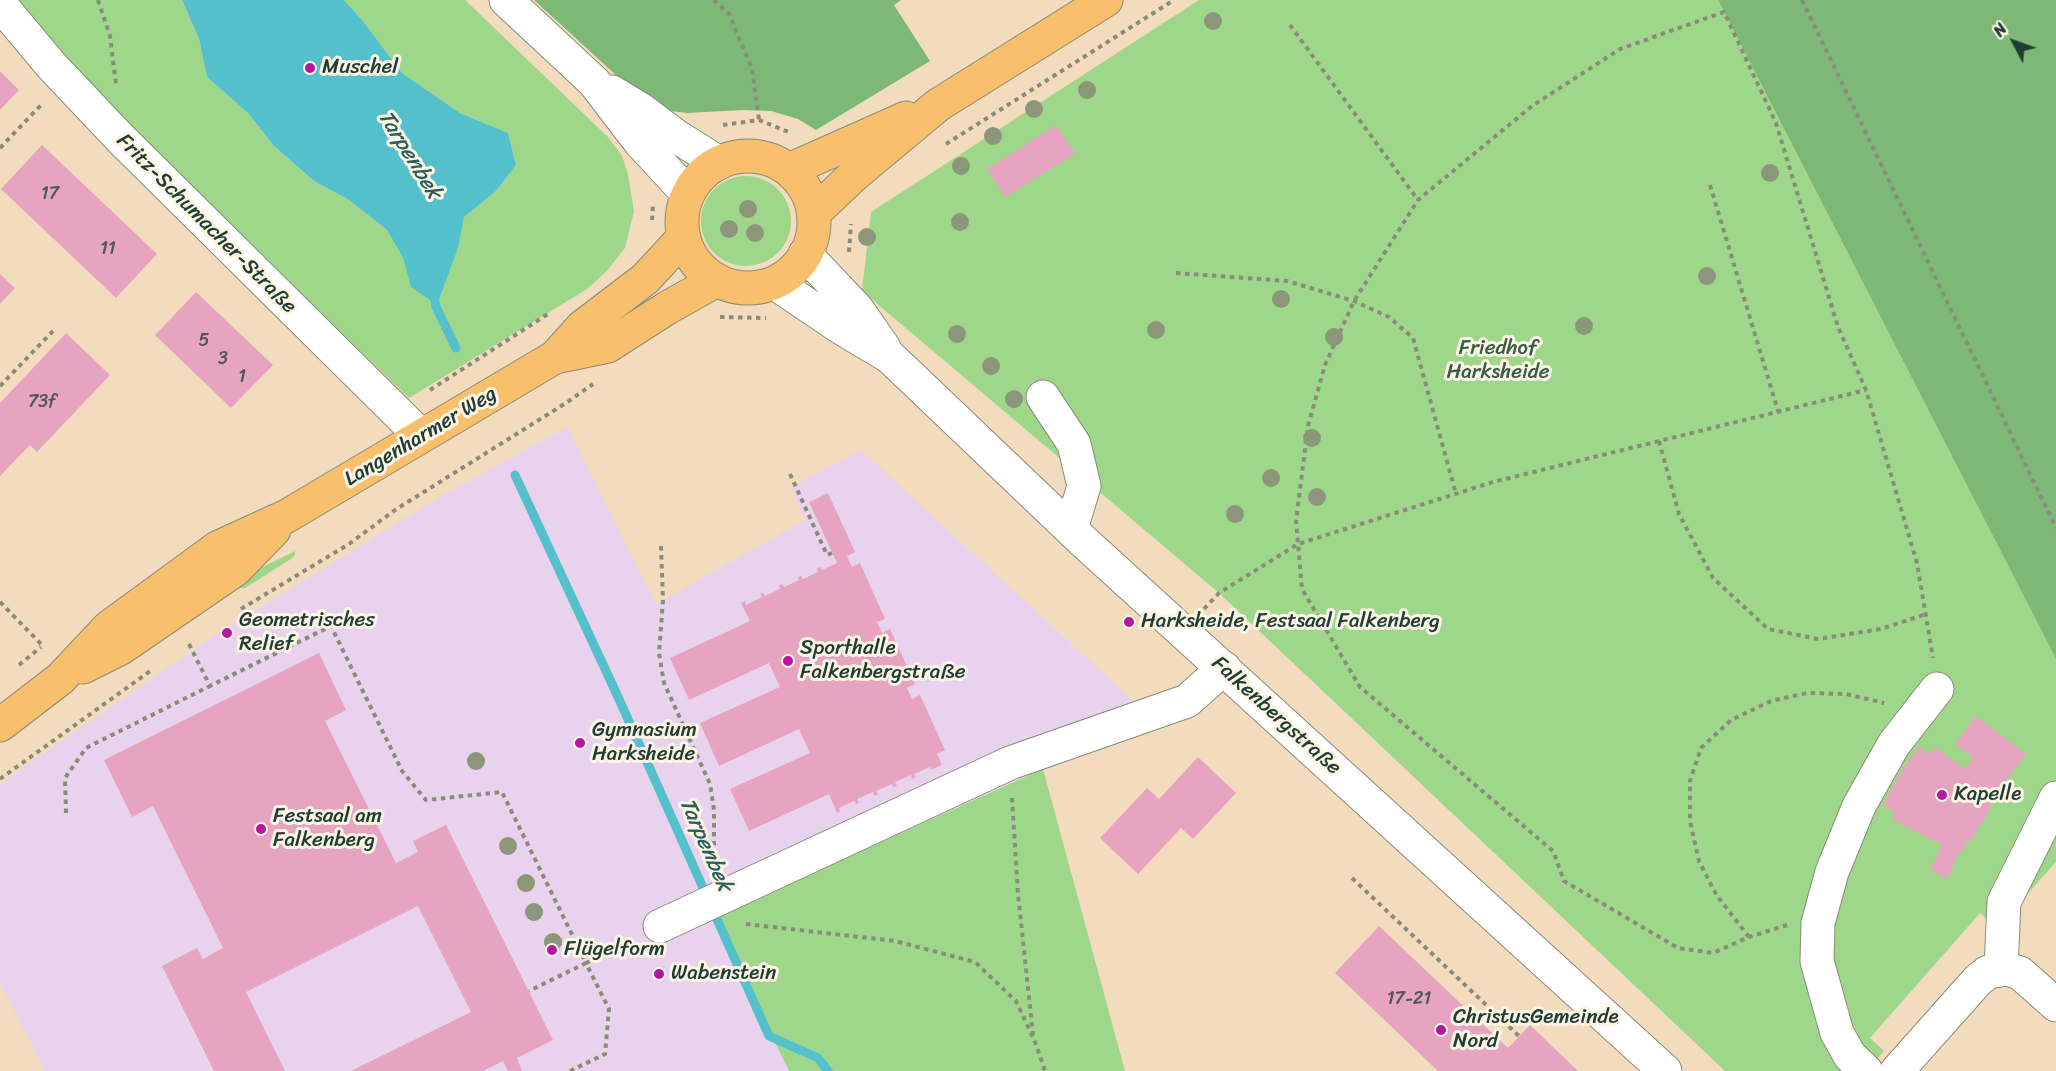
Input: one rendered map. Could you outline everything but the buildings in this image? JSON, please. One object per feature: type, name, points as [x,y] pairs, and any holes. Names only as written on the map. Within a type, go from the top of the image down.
[{"type":"main road","points":[[814,213],[854,175],[938,105],[1106,0]]},
{"type":"main road","points":[[789,170],[938,105]]},
{"type":"main road","points":[[747,156],[776,162],[789,170],[801,182],[810,197],[814,213],[814,231],[810,247],[801,262],[775,283],[758,288],[741,288],[709,276],[697,264],[684,237],[683,216],[688,194],[696,182],[719,163],[747,156]]},
{"type":"main road","name":"Langenharmer Weg","points":[[0,725],[60,679],[121,648],[235,570],[287,516],[555,357],[582,327],[645,279],[684,237]]},
{"type":"main road","name":"Langenharmer Weg","points":[[555,357],[608,346],[667,308],[717,280]]},
{"type":"street","points":[[506,0],[594,82],[640,142],[663,145],[719,163]]},
{"type":"street","name":"Fritz-Schumacher-Straße","points":[[0,4],[65,81],[129,147],[421,436]]},
{"type":"street","points":[[663,145],[688,194]]},
{"type":"street","name":"Falkenbergstraße","points":[[806,254],[857,309],[890,357],[1071,529],[1665,1071]]},
{"type":"street","name":"Falkenbergstraße","points":[[775,283],[840,327],[890,357]]},
{"type":"street","points":[[1043,397],[1074,444],[1084,486],[1071,529]]},
{"type":"street","points":[[660,926],[1010,763],[1187,701],[1224,668]]},
{"type":"street","points":[[1866,1071],[1850,1056],[1837,1032],[1817,961],[1820,916],[1832,872],[1851,822],[1884,760],[1914,716],[1937,689]]},
{"type":"street","points":[[2001,969],[2004,902],[2056,798]]},
{"type":"street","points":[[1897,1071],[1978,980],[1988,972],[2001,969],[2020,973],[2056,1005]]},
{"type":"path","points":[[714,0],[729,14],[752,69],[759,120]]},
{"type":"path","points":[[936,150],[1174,0]]},
{"type":"path","points":[[1802,0],[2056,528]]},
{"type":"path","points":[[1820,916],[1749,937],[1713,953],[1678,948],[1564,881],[1553,850],[1360,687],[1302,590],[1296,520],[1308,426],[1325,365],[1354,301],[1418,200],[1532,106],[1620,49],[1724,12],[1776,123],[1838,327],[1866,390],[1917,562],[1937,689]]},
{"type":"path","points":[[1290,25],[1418,200]]},
{"type":"path","points":[[0,148],[65,81]]},
{"type":"path","points":[[650,225],[654,218],[653,196],[643,167],[684,122],[721,126],[759,120],[795,134]]},
{"type":"path","points":[[1710,185],[1778,411]]},
{"type":"path","points":[[840,289],[853,274],[848,249],[852,220]]},
{"type":"path","points":[[1176,273],[1287,281],[1354,301],[1389,318],[1413,338],[1456,494]]},
{"type":"path","points":[[712,316],[775,319]]},
{"type":"path","points":[[0,386],[53,331]]},
{"type":"path","points":[[233,614],[349,544],[395,510],[596,382]]},
{"type":"path","points":[[1183,632],[1219,593],[1298,544],[1493,482],[1866,390]]},
{"type":"path","points":[[1659,441],[1679,514],[1713,578],[1768,629],[1818,639],[1881,629],[1926,614]]},
{"type":"path","points":[[790,474],[827,555],[832,553]]},
{"type":"path","points":[[661,546],[663,600],[659,653],[664,683]]},
{"type":"path","points":[[0,602],[43,646]]},
{"type":"path","points":[[66,813],[65,778],[86,748],[331,626],[402,771],[426,800],[502,792],[609,1009],[604,1054],[570,1071]]},
{"type":"path","points":[[179,650],[189,644],[210,686]]},
{"type":"path","points":[[0,779],[160,664]]},
{"type":"path","points":[[1749,937],[1717,896],[1699,861],[1690,821],[1690,781],[1701,748],[1731,720],[1771,701],[1807,693],[1846,694],[1880,702],[1914,716]]},
{"type":"path","points":[[1010,763],[1018,894],[1030,1021],[1045,1071]]},
{"type":"path","points":[[1352,878],[1519,1036]]},
{"type":"path","points":[[529,991],[660,926]]},
{"type":"shaded area","name":"Gymnasium Harksheide","points":[[567,427],[656,604],[805,520],[791,487],[861,450],[1154,720],[714,917],[789,1071],[45,1071],[0,983],[0,785],[215,635],[443,495]]},
{"type":"green space","points":[[13,0],[182,0],[199,39],[207,77],[248,113],[274,146],[314,181],[349,200],[387,230],[403,258],[411,286],[433,302],[458,248],[463,217],[496,191],[516,165],[508,133],[460,113],[402,73],[363,21],[344,0],[465,0],[608,137],[622,156],[628,174],[634,211],[625,248],[606,272],[587,289],[409,398],[171,168]]},
{"type":"green space","points":[[534,0],[901,0],[894,5],[930,61],[816,130],[798,119],[771,111],[687,113],[663,110],[642,99]]},
{"type":"green space","name":"Friedhof Harksheide","points":[[1199,0],[1718,0],[2056,659],[2056,862],[1997,928],[1980,913],[1870,1038],[1884,1051],[1866,1071],[1725,1071],[1219,593],[862,291],[871,212]]},
{"type":"green space","points":[[1718,0],[2056,0],[2056,659]]},
{"type":"green space","points":[[746,176],[763,180],[778,189],[787,204],[791,221],[787,238],[778,253],[763,262],[746,266],[729,262],[714,253],[705,238],[701,221],[705,204],[714,189],[729,180]]},
{"type":"green space","points":[[295,551],[291,559],[245,588],[234,588],[238,579]]},
{"type":"green space","points":[[1043,769],[1125,1071],[789,1071],[714,917]]},
{"type":"water","points":[[182,0],[344,0],[363,21],[402,73],[460,113],[508,133],[516,165],[496,191],[464,217],[458,248],[436,307],[433,302],[411,287],[403,258],[387,230],[349,200],[314,181],[274,146],[248,113],[207,77],[199,39]]},
{"type":"waterway","name":"Tarpenbek","points":[[434,295],[436,307],[456,348]]},
{"type":"waterway","name":"Tarpenbek","points":[[515,475],[619,699],[769,1036],[818,1058],[828,1071]]},
{"type":"place","name":"Muschel","points":[[310,68]]},
{"type":"place","name":"Harksheide, Festsaal Falkenberg","points":[[1129,622]]},
{"type":"place","name":"Geometrisches Relief","points":[[227,633]]},
{"type":"place","name":"Sporthalle Falkenbergstraße","points":[[788,661]]},
{"type":"place","name":"Gymnasium Harksheide","points":[[580,743]]},
{"type":"place","name":"Kapelle","points":[[1942,795]]},
{"type":"place","name":"Festsaal am Falkenberg","points":[[261,829]]},
{"type":"place","name":"Flügelform","points":[[552,950]]},
{"type":"place","name":"Wabenstein","points":[[659,974]]},
{"type":"place","name":"ChristusGemeinde Nord","points":[[1441,1030]]}]
